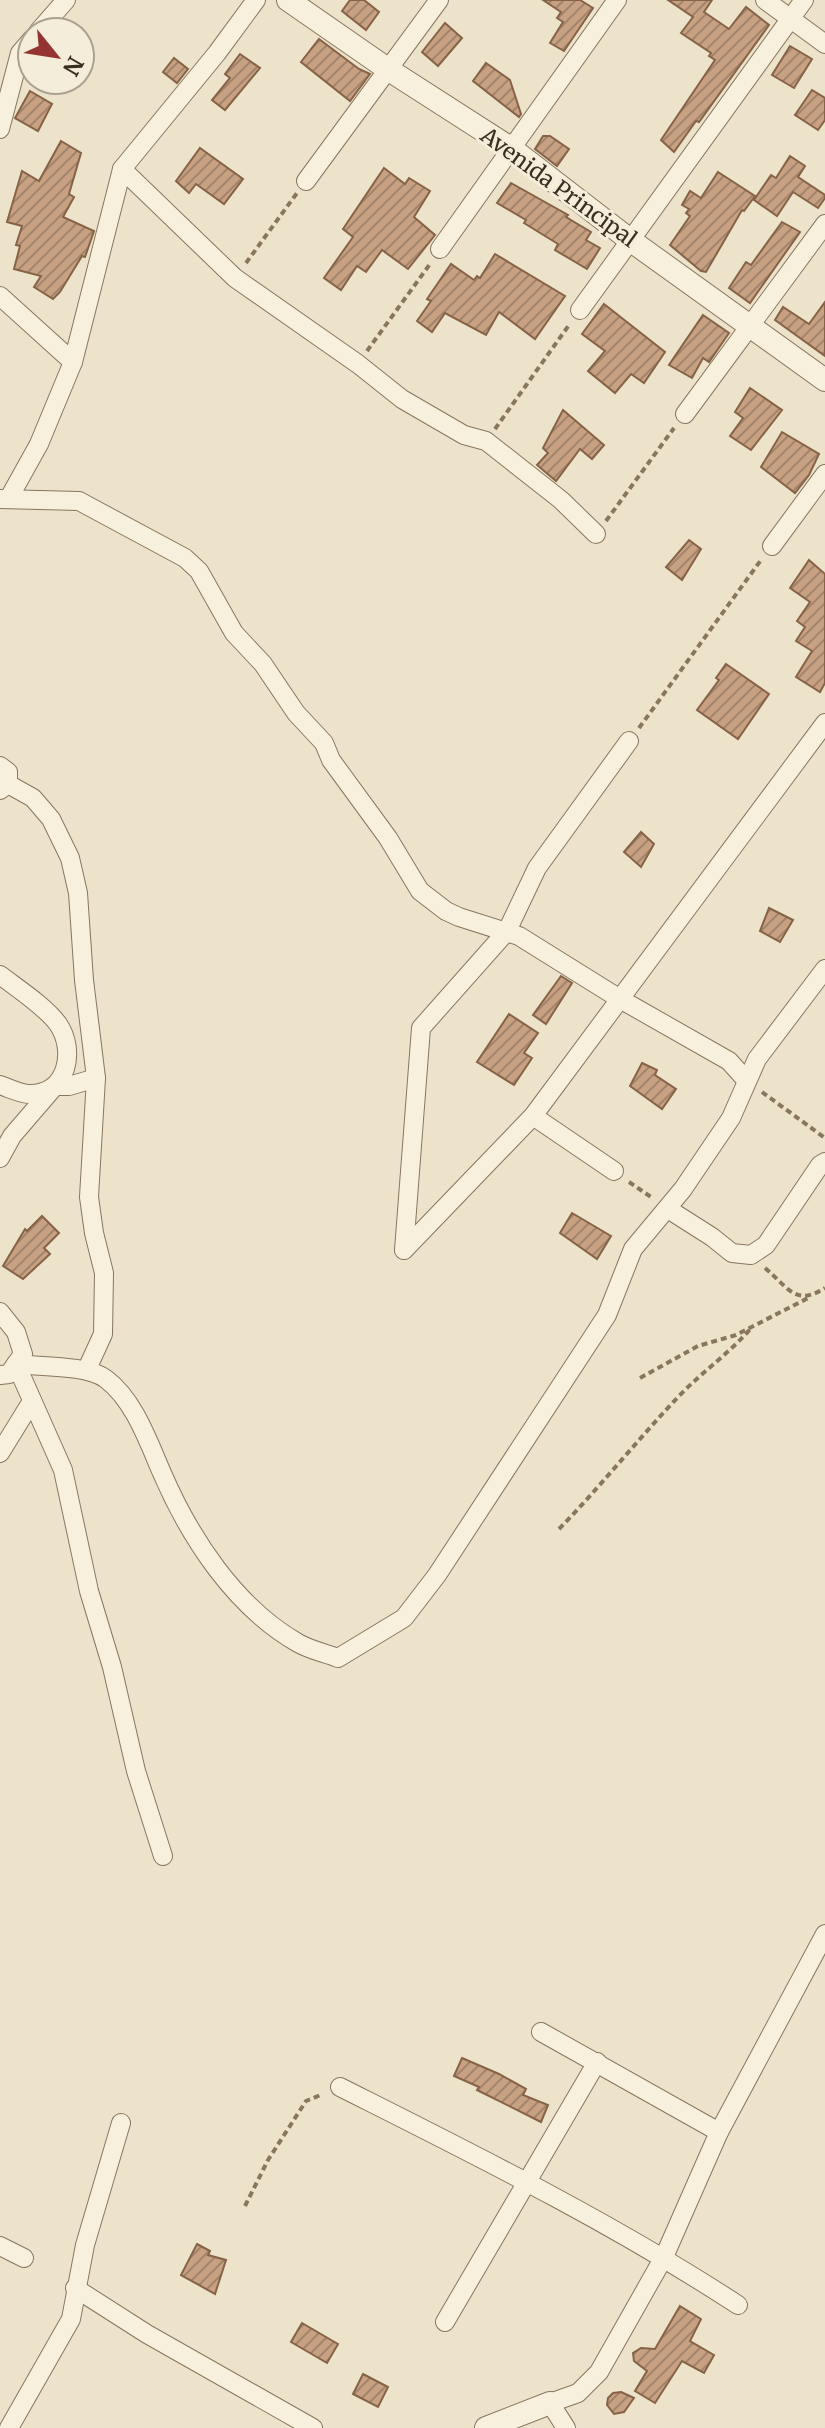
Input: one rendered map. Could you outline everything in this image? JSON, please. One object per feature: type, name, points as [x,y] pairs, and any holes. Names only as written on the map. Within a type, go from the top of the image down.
[{"type":"street","points":[[52,16],[66,0]]},
{"type":"street","points":[[4,498],[39,444],[73,362],[122,169],[256,0]]},
{"type":"street","name":"Avenida Principal","points":[[288,0],[512,149],[630,240],[825,380]]},
{"type":"street","points":[[306,181],[439,0]]},
{"type":"street","points":[[440,249],[617,0]]},
{"type":"street","points":[[765,0],[825,44]]},
{"type":"street","points":[[580,310],[804,0]]},
{"type":"street","points":[[0,129],[16,68]]},
{"type":"street","points":[[122,169],[235,278],[358,364],[402,399],[464,435],[486,441],[561,500],[596,534]]},
{"type":"street","points":[[685,414],[825,224]]},
{"type":"street","points":[[0,296],[73,362]]},
{"type":"street","points":[[772,546],[825,474]]},
{"type":"street","points":[[4,498],[79,501],[185,558],[199,571],[234,633],[263,664],[296,713],[324,743],[331,760],[388,838],[420,891],[459,917],[507,931],[729,1061],[747,1081]]},
{"type":"street","points":[[629,741],[537,868],[507,931],[421,1028],[404,1250],[533,1116],[825,723]]},
{"type":"street","points":[[0,766],[8,772],[4,787],[33,798],[51,819],[70,858],[78,893],[84,980],[96,1078],[89,1197],[104,1273],[103,1334],[87,1369]]},
{"type":"street","points":[[16,1364],[87,1369],[106,1379],[128,1403],[172,1497],[223,1577],[265,1621],[300,1645],[338,1658],[404,1618],[437,1575],[607,1315],[633,1249],[655,1220],[668,1209],[731,1118],[757,1059],[825,969]]},
{"type":"street","points":[[0,975],[58,1024],[68,1050],[67,1069],[12,1136],[0,1158]]},
{"type":"street","points":[[0,1085],[27,1094],[96,1078]]},
{"type":"street","points":[[533,1116],[614,1171]]},
{"type":"street","points":[[668,1209],[732,1253],[751,1255],[766,1245],[825,1162]]},
{"type":"street","points":[[0,1312],[16,1332],[23,1354],[9,1374],[0,1375]]},
{"type":"street","points":[[16,1364],[63,1470],[89,1591],[112,1667],[136,1771],[163,1856]]},
{"type":"street","points":[[0,1453],[32,1401]]},
{"type":"street","points":[[486,2428],[578,2393],[599,2372],[664,2257],[719,2132],[825,1934]]},
{"type":"street","points":[[541,2032],[719,2132]]},
{"type":"street","points":[[445,2322],[597,2062]]},
{"type":"street","points":[[340,2087],[527,2182],[664,2257],[738,2305]]},
{"type":"street","points":[[9,2428],[71,2319],[85,2245],[121,2123]]},
{"type":"street","points":[[0,2246],[24,2258]]},
{"type":"street","points":[[75,2288],[147,2334],[313,2428]]},
{"type":"street","points":[[550,2403],[566,2428]]},
{"type":"path","points":[[235,278],[306,181]]},
{"type":"path","points":[[358,364],[440,249]]},
{"type":"path","points":[[486,441],[580,310]]},
{"type":"path","points":[[596,534],[685,414]]},
{"type":"path","points":[[629,741],[772,546]]},
{"type":"path","points":[[747,1081],[825,1138]]},
{"type":"path","points":[[614,1171],[668,1209]]},
{"type":"path","points":[[751,1255],[798,1296],[810,1297]]},
{"type":"path","points":[[640,1378],[698,1346],[736,1335],[825,1288]]},
{"type":"path","points":[[559,1529],[667,1408],[733,1349],[752,1327]]},
{"type":"path","points":[[245,2206],[268,2160],[306,2101],[340,2087]]},
{"type":"building","points":[[350,0],[364,0],[379,12],[366,30],[342,11]]},
{"type":"building","points":[[543,0],[580,0],[593,8],[564,51],[550,43],[563,22],[557,18],[561,12]]},
{"type":"building","points":[[668,0],[712,0],[704,12],[729,29],[746,7],[769,25],[674,152],[661,140],[715,60],[709,56],[711,53],[681,33],[693,17]]},
{"type":"building","points":[[445,23],[462,38],[438,66],[422,52]]},
{"type":"building","points":[[319,39],[370,74],[350,101],[301,62]]},
{"type":"building","points":[[790,46],[812,59],[794,88],[772,75]]},
{"type":"building","points":[[240,54],[260,68],[225,110],[212,100],[230,78],[225,74]]},
{"type":"building","points":[[174,58],[188,69],[177,83],[163,72]]},
{"type":"building","points":[[486,63],[510,80],[521,114],[519,117],[473,81]]},
{"type":"building","points":[[812,90],[825,98],[825,120],[818,130],[795,115]]},
{"type":"building","points":[[27,96],[38,96],[52,104],[38,131],[15,118]]},
{"type":"building","points":[[543,136],[550,136],[569,149],[557,166],[535,149]]},
{"type":"building","points":[[61,141],[81,153],[69,194],[74,197],[63,217],[94,231],[85,257],[82,256],[53,299],[34,287],[41,276],[14,269],[20,246],[16,245],[22,226],[7,222],[22,171],[39,181]]},
{"type":"building","points":[[200,148],[243,179],[224,204],[196,184],[189,193],[176,181]]},
{"type":"building","points":[[790,156],[805,166],[798,177],[825,198],[818,208],[793,192],[777,216],[754,200],[771,175],[776,178]]},
{"type":"building","points":[[384,168],[405,184],[409,178],[430,191],[414,217],[435,235],[408,269],[382,250],[366,272],[357,266],[341,290],[324,278],[353,237],[343,229]]},
{"type":"building","points":[[718,172],[755,196],[742,210],[706,272],[670,245],[690,216],[686,213],[689,209],[682,205],[690,191],[701,198]]},
{"type":"building","points":[[511,183],[568,215],[566,217],[591,232],[586,240],[600,248],[587,269],[555,250],[558,244],[497,203]]},
{"type":"building","points":[[782,222],[800,232],[750,303],[729,288],[746,262],[751,265]]},
{"type":"building","points":[[495,254],[565,296],[535,339],[499,312],[486,335],[445,313],[432,332],[417,321],[431,301],[427,299],[451,264],[474,280],[477,276],[480,278]]},
{"type":"building","points":[[825,302],[825,356],[775,320],[783,307],[809,324]]},
{"type":"building","points":[[604,304],[665,352],[644,383],[631,374],[615,393],[588,371],[605,351],[582,334]]},
{"type":"building","points":[[703,315],[729,333],[709,362],[703,358],[692,378],[669,365]]},
{"type":"building","points":[[750,388],[782,410],[751,450],[730,436],[743,418],[735,412]]},
{"type":"building","points":[[563,410],[604,445],[592,459],[580,449],[556,481],[537,465],[548,453],[543,448]]},
{"type":"building","points":[[782,432],[819,454],[809,475],[795,493],[761,467]]},
{"type":"building","points":[[689,540],[701,549],[682,580],[666,567]]},
{"type":"building","points":[[809,560],[825,574],[825,683],[820,692],[796,677],[812,651],[796,641],[805,627],[797,621],[810,602],[790,588]]},
{"type":"building","points":[[726,664],[769,694],[738,739],[697,710],[719,680],[716,678]]},
{"type":"building","points":[[641,832],[654,844],[641,867],[624,852]]},
{"type":"building","points":[[769,908],[793,920],[780,942],[760,931]]},
{"type":"building","points":[[561,976],[572,983],[546,1024],[533,1015]]},
{"type":"building","points":[[509,1014],[538,1033],[524,1053],[532,1058],[514,1085],[477,1062]]},
{"type":"building","points":[[642,1063],[657,1070],[655,1075],[676,1089],[662,1109],[630,1086]]},
{"type":"building","points":[[572,1213],[611,1236],[597,1259],[560,1233]]},
{"type":"building","points":[[42,1216],[59,1233],[44,1248],[50,1254],[23,1279],[3,1266],[25,1229],[27,1231]]},
{"type":"building","points":[[462,2058],[499,2074],[526,2089],[523,2095],[548,2105],[541,2122],[454,2076]]},
{"type":"building","points":[[197,2244],[210,2251],[208,2255],[226,2260],[215,2294],[181,2275]]},
{"type":"building","points":[[680,2306],[701,2319],[690,2341],[714,2355],[704,2373],[682,2361],[655,2403],[635,2391],[647,2371],[634,2361],[633,2353],[641,2348],[655,2349]]},
{"type":"building","points":[[302,2323],[338,2344],[327,2363],[291,2342]]},
{"type":"building","points":[[363,2374],[388,2387],[378,2407],[353,2394]]},
{"type":"building","points":[[621,2392],[634,2398],[624,2412],[614,2414],[607,2405],[608,2398],[613,2393]]}]
